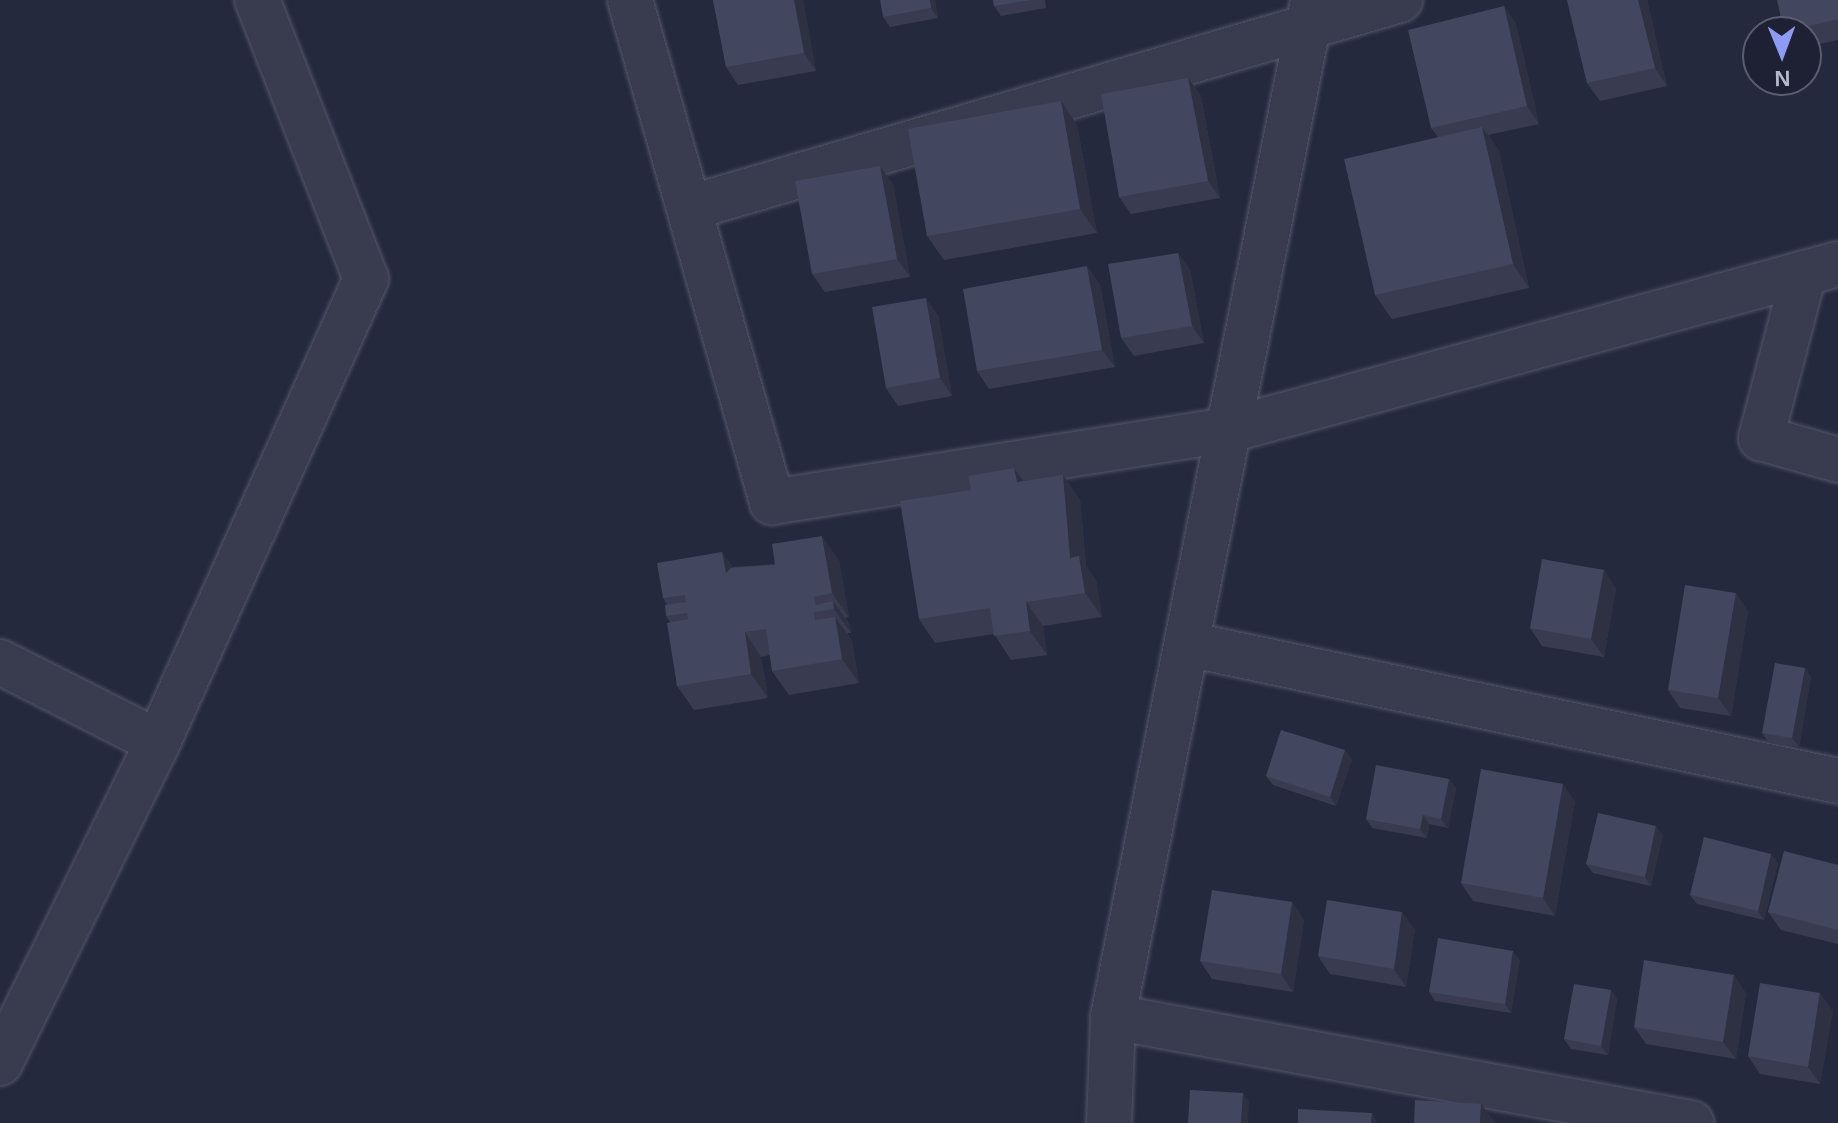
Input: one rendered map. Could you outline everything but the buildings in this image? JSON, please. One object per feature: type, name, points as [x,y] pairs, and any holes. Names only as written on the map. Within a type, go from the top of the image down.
[{"type":"street","points":[[0,1063],[158,742],[366,279],[257,0]]},
{"type":"street","points":[[630,0],[772,502],[1229,430],[1821,268]]},
{"type":"street","points":[[689,208],[1310,12],[1400,0]]},
{"type":"street","points":[[1109,1123],[1113,1017],[1310,12]]},
{"type":"street","points":[[1821,268],[1761,438],[1838,460]]},
{"type":"street","points":[[1187,644],[1838,781]]},
{"type":"street","points":[[0,662],[158,742]]},
{"type":"street","points":[[1113,1017],[1691,1123]]}]
